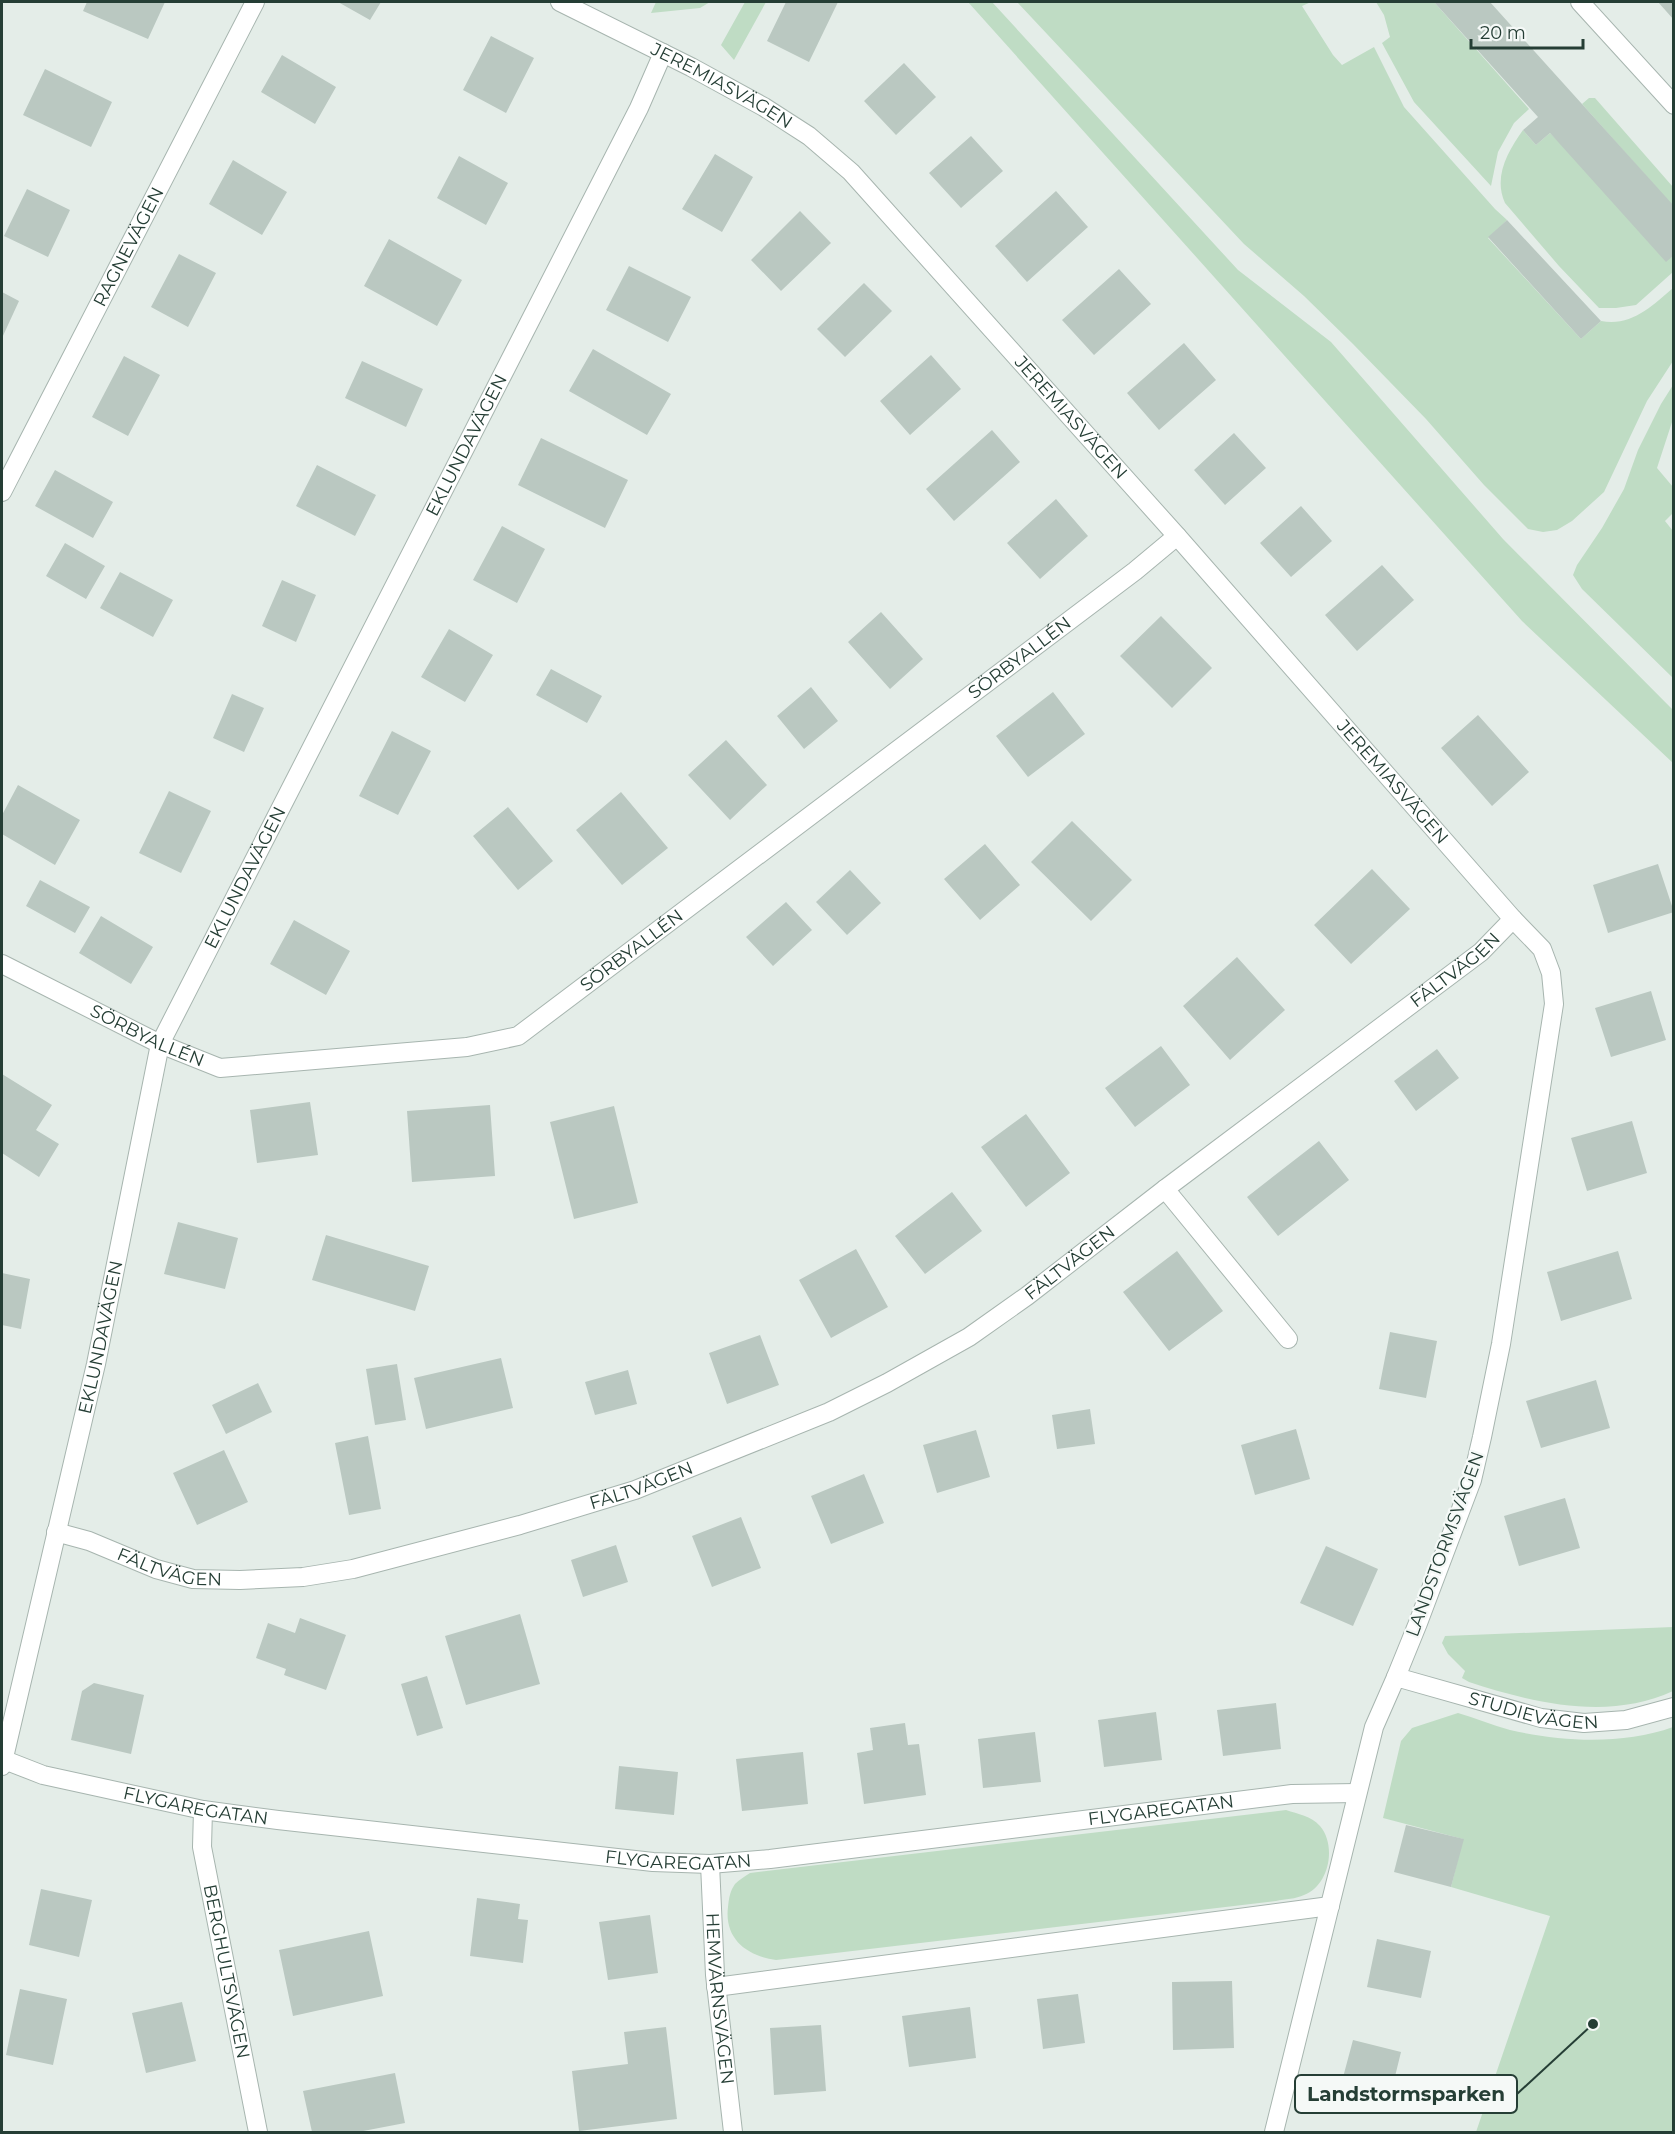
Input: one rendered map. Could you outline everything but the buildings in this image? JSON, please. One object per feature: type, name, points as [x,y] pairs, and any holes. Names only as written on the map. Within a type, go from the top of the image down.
[{"type":"street","name":"RAGNEVÄGEN","points":[[2,492],[255,2]]},
{"type":"street","name":"JEREMIASVÄGEN","points":[[560,2],[764,107],[809,136],[852,172],[1177,536],[1513,920]]},
{"type":"street","points":[[1580,2],[1674,105]]},
{"type":"street","name":"EKLUNDAVÄGEN","points":[[2,1762],[96,1364],[160,1044],[639,108],[663,53]]},
{"type":"street","name":"SÖRBYALLÉN","points":[[2,964],[160,1044],[220,1068],[467,1047],[518,1036],[1135,572],[1177,536]]},
{"type":"street","name":"FÄLTVÄGEN","points":[[56,1532],[89,1541],[156,1569],[193,1579],[240,1580],[303,1577],[353,1569],[531,1522],[635,1490],[829,1412],[887,1383],[969,1337],[1027,1296],[1165,1189],[1481,952],[1513,920]]},
{"type":"street","name":"LANDSTORMSVÄGEN","points":[[1274,2133],[1374,1727],[1418,1623],[1472,1480],[1501,1344],[1554,1004],[1551,973],[1542,949],[1513,920]]},
{"type":"street","points":[[1165,1189],[1288,1339]]},
{"type":"street","name":"STUDIEVÄGEN","points":[[1396,1677],[1541,1718],[1584,1723],[1626,1720],[1674,1707]]},
{"type":"street","name":"FLYGAREGATAN","points":[[2,1762],[43,1775],[203,1810],[278,1821],[653,1862],[710,1864],[770,1859],[1292,1794],[1357,1793]]},
{"type":"street","name":"BERGHULTSVÄGEN","points":[[203,1810],[202,1847],[258,2133]]},
{"type":"street","name":"HEMVÄRNSVÄGEN","points":[[710,1864],[716,1987],[733,2133]]},
{"type":"street","points":[[716,1987],[1330,1906]]},
{"type":"green space","points":[[656,2],[710,2],[700,8],[651,13]]},
{"type":"green space","points":[[745,2],[766,2],[734,60],[721,45]]},
{"type":"green space","points":[[968,2],[992,2],[1238,270],[1331,342],[1503,539],[1673,710],[1673,763],[1522,621]]},
{"type":"green space","points":[[1017,2],[1311,2],[1302,6],[1333,55],[1342,65],[1374,47],[1404,107],[1507,220],[1488,238],[1581,339],[1601,321],[1622,321],[1640,314],[1673,288],[1673,361],[1647,401],[1604,492],[1572,521],[1557,530],[1543,532],[1528,529],[1353,344],[1304,296],[1244,244]]},
{"type":"green space","points":[[1376,2],[1434,2],[1529,109],[1514,123],[1498,152],[1491,186],[1414,102],[1382,43],[1390,37],[1384,15]]},
{"type":"green space","points":[[1589,98],[1595,98],[1673,187],[1673,206],[1582,104]]},
{"type":"green space","points":[[1523,130],[1536,145],[1550,133],[1673,255],[1673,272],[1636,305],[1599,308],[1505,203],[1501,174],[1512,147]]},
{"type":"green space","points":[[1673,385],[1673,419],[1657,468],[1673,487],[1673,513],[1665,521],[1673,531],[1673,678],[1582,589],[1573,575],[1624,489],[1638,450]]},
{"type":"green space","points":[[1673,1627],[1673,1691],[1648,1700],[1597,1707],[1545,1702],[1469,1682],[1462,1678],[1465,1671],[1448,1654],[1442,1643],[1445,1636]]},
{"type":"green space","points":[[1458,1713],[1510,1730],[1571,1739],[1634,1737],[1673,1727],[1673,2132],[1476,2132],[1550,1916],[1451,1887],[1463,1839],[1383,1818],[1401,1741],[1412,1728]]},
{"type":"green space","points":[[1286,1810],[1313,1820],[1320,1826],[1325,1834],[1329,1854],[1325,1874],[1319,1883],[1313,1890],[1294,1898],[776,1960],[747,1950],[734,1937],[730,1928],[728,1907],[731,1892],[735,1884],[750,1873]]},
{"type":"place","name":"Landstormsparken","points":[[1593,2024]]}]
